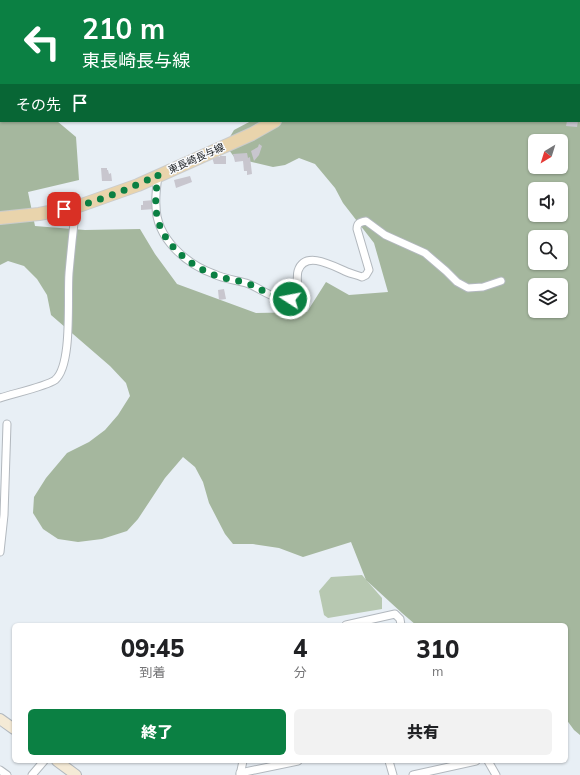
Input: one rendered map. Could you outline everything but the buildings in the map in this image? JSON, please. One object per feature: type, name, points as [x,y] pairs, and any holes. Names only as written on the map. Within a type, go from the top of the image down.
[{"type":"main road","name":"東長崎長与線","points":[[0,218],[39,214],[76,207],[138,185],[252,134],[273,122]]},
{"type":"street","points":[[158,175],[156,212],[166,239],[173,247],[193,264],[212,274],[228,280],[246,283],[279,298],[290,299],[297,295],[297,272],[301,265],[307,261],[316,260],[362,277],[366,275],[369,270],[357,229],[357,225],[360,222],[366,221],[384,235],[425,253],[457,282],[468,288],[483,288],[501,281]]},
{"type":"street","points":[[0,398],[55,380],[63,368],[67,339],[69,275],[76,207]]},
{"type":"street","points":[[0,552],[4,515],[7,424]]},
{"type":"street","points":[[355,623],[395,614],[400,619],[401,623]]},
{"type":"street","points":[[0,720],[12,728]]},
{"type":"street","points":[[32,775],[42,763]]},
{"type":"street","points":[[60,763],[76,775]]},
{"type":"street","points":[[243,763],[240,774],[289,763]]},
{"type":"street","points":[[389,763],[392,775]]},
{"type":"street","points":[[437,763],[439,769]]},
{"type":"street","points":[[413,775],[467,763]]},
{"type":"street","points":[[489,763],[496,775]]},
{"type":"street","points":[[0,770],[7,775]]},
{"type":"green space","points":[[0,122],[58,122],[76,137],[79,180],[28,192],[35,226],[85,230],[140,229],[155,254],[177,284],[256,313],[307,312],[326,282],[349,295],[388,292],[374,243],[343,203],[335,188],[315,164],[299,158],[285,165],[273,167],[235,158],[229,150],[228,140],[234,130],[249,122],[580,122],[580,735],[568,722],[568,623],[414,623],[366,580],[351,542],[303,557],[279,548],[253,544],[233,544],[225,534],[209,503],[203,482],[195,467],[183,457],[165,478],[138,519],[127,531],[102,539],[78,542],[58,539],[43,529],[33,513],[34,497],[46,478],[67,453],[89,442],[105,430],[118,415],[130,396],[126,383],[110,366],[51,315],[47,295],[37,279],[24,266],[8,261],[0,265]]},
{"type":"green space","points":[[362,575],[382,598],[382,609],[328,618],[324,615],[319,591],[331,577]]},
{"type":"route","points":[[64,209],[76,207],[138,185],[158,175],[156,207],[159,222],[166,239],[173,247],[193,264],[212,274],[228,280],[246,283],[269,295],[290,299]]}]
